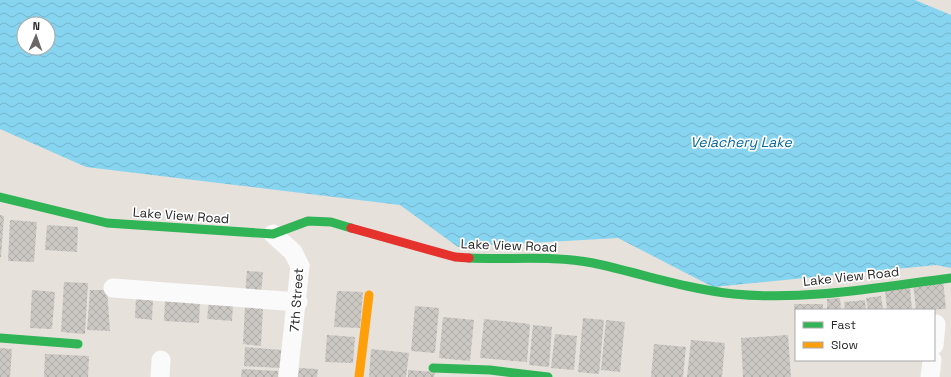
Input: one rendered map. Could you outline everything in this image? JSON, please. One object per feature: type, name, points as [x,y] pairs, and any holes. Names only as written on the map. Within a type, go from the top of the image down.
[{"type":"street","name":"Lake View Road","points":[[0,197],[107,223],[273,234],[308,221],[331,222],[456,257],[494,259],[555,259],[592,263],[678,285],[735,294],[815,295],[951,278]]},
{"type":"street","name":"7th Street","points":[[273,234],[293,252],[300,266],[298,302],[288,377]]},
{"type":"street","points":[[113,288],[298,302]]},
{"type":"street","points":[[360,377],[369,295]]},
{"type":"street","points":[[935,334],[936,324]]},
{"type":"street","points":[[0,338],[78,344]]},
{"type":"street","points":[[930,377],[932,361]]},
{"type":"street","points":[[433,368],[548,377]]},
{"type":"water","name":"Velachery Lake","points":[[0,0],[915,0],[951,15],[951,268],[936,265],[713,287],[618,238],[458,247],[400,205],[86,167],[0,129]]},
{"type":"building","points":[[0,215],[4,216],[1,257],[0,257]]},
{"type":"building","points":[[10,220],[37,222],[34,262],[8,261]]},
{"type":"building","points":[[47,225],[78,227],[77,252],[45,250]]},
{"type":"building","points":[[247,271],[263,272],[261,296],[245,294]]},
{"type":"building","points":[[943,280],[946,309],[916,309],[913,283]]},
{"type":"building","points":[[64,282],[88,283],[85,334],[61,332]]},
{"type":"building","points":[[910,288],[912,309],[887,309],[885,290]]},
{"type":"building","points":[[32,290],[55,292],[52,329],[30,328]]},
{"type":"building","points":[[90,290],[107,290],[110,331],[87,330]]},
{"type":"building","points":[[337,291],[363,292],[360,328],[334,327]]},
{"type":"building","points":[[881,296],[883,309],[868,309],[866,298]]},
{"type":"building","points":[[136,297],[153,298],[152,320],[135,318]]},
{"type":"building","points":[[840,298],[841,309],[827,309],[827,299]]},
{"type":"building","points":[[165,299],[200,301],[199,323],[164,321]]},
{"type":"building","points":[[865,300],[866,309],[845,309],[844,302]]},
{"type":"building","points":[[209,301],[233,302],[232,321],[207,319]]},
{"type":"building","points":[[794,304],[823,304],[823,309],[795,309],[795,315]]},
{"type":"building","points":[[415,306],[439,308],[435,353],[411,351]]},
{"type":"building","points":[[245,307],[263,308],[261,346],[243,344]]},
{"type":"building","points":[[443,317],[474,320],[470,361],[439,358]]},
{"type":"building","points":[[583,318],[604,320],[599,374],[578,372]]},
{"type":"building","points":[[484,319],[530,324],[527,362],[480,358]]},
{"type":"building","points":[[606,320],[625,322],[620,372],[601,370]]},
{"type":"building","points":[[533,325],[552,327],[549,367],[529,365]]},
{"type":"building","points":[[555,334],[577,336],[574,370],[551,368]]},
{"type":"building","points":[[327,335],[355,337],[353,363],[325,362]]},
{"type":"building","points":[[788,335],[791,377],[743,377],[741,338]]},
{"type":"building","points":[[691,340],[725,343],[722,377],[687,377]]},
{"type":"building","points":[[654,344],[686,347],[683,377],[651,377]]},
{"type":"building","points":[[245,347],[282,350],[281,368],[244,366]]},
{"type":"building","points":[[0,348],[12,349],[10,377],[0,377]]},
{"type":"building","points":[[371,349],[409,353],[406,377],[369,377]]},
{"type":"building","points":[[45,354],[89,356],[88,377],[44,377]]},
{"type":"building","points":[[299,368],[318,369],[317,377],[298,377]]},
{"type":"building","points":[[242,369],[278,371],[278,377],[241,377]]},
{"type":"building","points":[[408,370],[435,372],[434,377],[408,377]]},
{"type":"traffic: fast","points":[[0,197],[107,223],[273,234],[308,221],[331,222],[351,228]]},
{"type":"traffic: fast","points":[[469,258],[563,259],[593,263],[716,292],[761,296],[789,296],[843,292],[951,278]]},
{"type":"traffic: fast","points":[[0,338],[78,344]]},
{"type":"traffic: fast","points":[[433,368],[490,370],[548,377]]},
{"type":"traffic: slow","points":[[359,377],[369,295]]},
{"type":"traffic: jam","points":[[351,228],[455,257],[469,258]]}]
